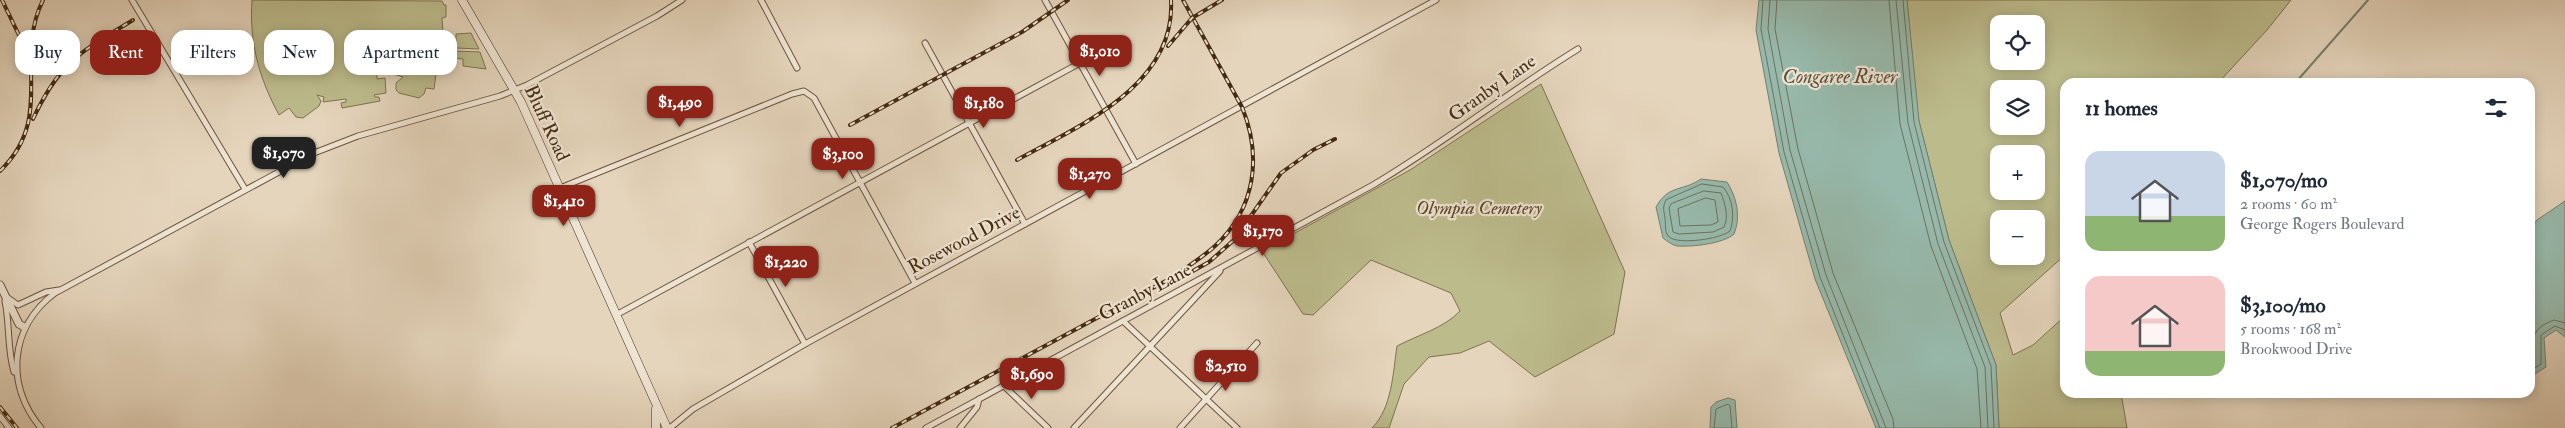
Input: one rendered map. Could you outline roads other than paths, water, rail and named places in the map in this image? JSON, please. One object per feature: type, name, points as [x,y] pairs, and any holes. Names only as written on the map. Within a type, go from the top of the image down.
[{"type":"main road","name":"Bluff Road","points":[[462,0],[514,90],[668,428]]},
{"type":"main road","points":[[654,400],[656,428]]},
{"type":"street","points":[[132,0],[245,189]]},
{"type":"street","points":[[18,384],[17,353],[24,327],[46,300],[62,289],[314,153],[341,142],[514,90],[657,16],[682,0]]},
{"type":"street","points":[[761,0],[798,68]]},
{"type":"street","points":[[1045,0],[1136,164]]},
{"type":"street","name":"Rosewood Drive","points":[[668,428],[693,409],[805,344],[1436,0]]},
{"type":"street","points":[[925,43],[1024,224]]},
{"type":"street","name":"Granby Lane","points":[[926,428],[1221,269],[1419,158],[1537,74],[1578,49]]},
{"type":"street","points":[[616,314],[1080,63]]},
{"type":"street","points":[[560,188],[792,94],[804,91],[814,98],[915,283]]},
{"type":"street","points":[[749,242],[805,344]]},
{"type":"street","points":[[1074,428],[1149,346],[1205,289],[1221,269]]},
{"type":"street","points":[[0,285],[19,324],[24,327]]},
{"type":"street","points":[[4,294],[18,305],[46,292],[62,289]]},
{"type":"street","points":[[4,294],[10,326],[10,358],[23,402],[41,428]]},
{"type":"street","points":[[1122,321],[1237,428]]},
{"type":"street","points":[[1180,428],[1257,343]]},
{"type":"street","points":[[1003,386],[1048,428]]},
{"type":"street","points":[[960,428],[977,407],[978,399]]},
{"type":"street","points":[[0,416],[9,428]]},
{"type":"water","name":"Congaree River","points":[[1759,0],[1907,0],[1919,121],[1949,240],[1996,365],[1999,428],[1876,428],[1815,279],[1779,153],[1756,30]]},
{"type":"water","points":[[1701,179],[1727,182],[1737,208],[1734,234],[1707,244],[1673,245],[1663,238],[1656,207],[1671,191]]},
{"type":"water","points":[[2565,201],[2565,337],[2556,330],[2544,338],[2546,367],[2535,374],[2535,223]]},
{"type":"water","points":[[1728,398],[1735,400],[1737,428],[1710,428],[1711,407],[1716,402]]},
{"type":"waterway","points":[[2300,78],[2368,0]]},
{"type":"railway","points":[[2,0],[16,30]]},
{"type":"railway","points":[[0,171],[17,151],[26,130],[30,109],[32,45],[35,23],[43,0]]},
{"type":"railway","points":[[850,125],[1022,32],[1068,0]]},
{"type":"railway","points":[[1017,160],[1095,116],[1120,99],[1141,79],[1158,56],[1168,30],[1171,0]]},
{"type":"railway","points":[[892,428],[1175,276],[1215,246],[1229,231],[1247,198],[1253,162],[1252,144],[1242,107],[1183,0]]},
{"type":"railway","points":[[1168,46],[1192,18],[1222,0]]},
{"type":"railway","points":[[33,119],[53,84],[74,60],[99,41],[133,20]]},
{"type":"railway","points":[[1184,276],[1209,262],[1234,240],[1281,173],[1313,150],[1335,139]]},
{"type":"railway","points":[[0,407],[17,428]]},
{"type":"park label","name":"Olympia Cemetery","points":[[1479,208]]}]
